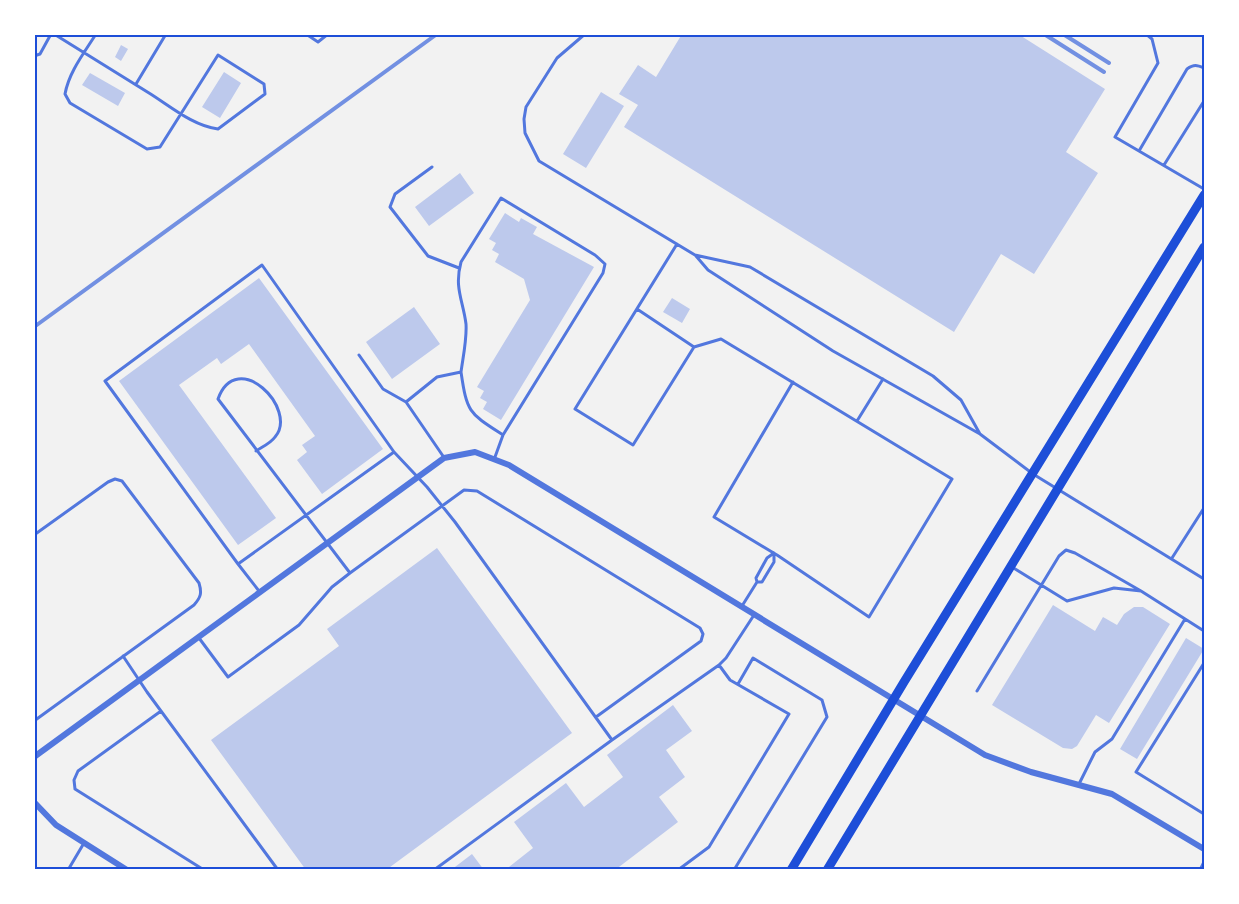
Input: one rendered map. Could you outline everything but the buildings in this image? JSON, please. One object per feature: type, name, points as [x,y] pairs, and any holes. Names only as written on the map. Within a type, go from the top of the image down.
[{"type":"main road","points":[[791,870],[1204,195]]},
{"type":"main road","points":[[827,870],[1204,247]]},
{"type":"street","points":[[34,757],[444,458],[475,452],[495,458],[985,755],[1113,794],[1204,849]]},
{"type":"street","points":[[34,802],[56,825],[127,870]]},
{"type":"lane","points":[[34,56],[40,54],[53,34],[85,53],[182,113],[205,128],[218,129],[265,94],[264,84],[218,55],[182,113],[160,147],[147,149],[70,102],[65,94],[68,81],[85,53],[96,34]]},
{"type":"lane","points":[[135,84],[166,34]]},
{"type":"lane","points":[[306,34],[318,42],[328,34]]},
{"type":"lane","points":[[585,34],[557,58],[526,107],[525,133],[539,160],[695,255],[708,270],[833,351],[980,434],[1033,474],[1204,579]]},
{"type":"lane","points":[[1146,34],[1152,39],[1158,63],[1115,137],[1204,189]]},
{"type":"lane","points":[[1139,150],[1186,69],[1191,65],[1204,68]]},
{"type":"lane","points":[[1164,165],[1204,101]]},
{"type":"lane","points":[[432,167],[394,194],[390,207],[428,256],[459,268]]},
{"type":"lane","points":[[495,458],[503,435],[603,273],[605,264],[595,255],[501,198],[459,268],[457,286],[466,332],[461,372],[464,395],[471,412],[503,435]]},
{"type":"lane","points":[[677,244],[575,409],[633,445],[694,347],[721,339],[793,382],[952,478],[869,617],[774,553],[714,517],[793,382]]},
{"type":"lane","points":[[695,255],[750,267],[933,376],[961,400],[980,434]]},
{"type":"lane","points":[[260,593],[105,381],[262,265],[394,452],[443,506],[612,740]]},
{"type":"lane","points":[[637,309],[694,347]]},
{"type":"lane","points":[[359,355],[383,389],[406,402],[444,458]]},
{"type":"lane","points":[[406,402],[437,377],[461,372]]},
{"type":"lane","points":[[256,451],[275,438],[279,423],[277,408],[263,387],[256,381],[236,379],[228,383],[218,399],[256,451],[350,573]]},
{"type":"lane","points":[[857,421],[883,379]]},
{"type":"lane","points":[[238,564],[394,452]]},
{"type":"lane","points":[[34,535],[108,482],[115,479],[122,481],[199,583],[201,591],[200,598],[194,605],[34,721]]},
{"type":"lane","points":[[199,638],[228,677],[299,625],[332,587],[350,573],[464,490],[477,490],[700,628],[703,634],[701,640],[596,717]]},
{"type":"lane","points":[[1172,558],[1204,508]]},
{"type":"lane","points":[[977,691],[1059,556],[1066,550],[1141,591],[1204,631]]},
{"type":"lane","points":[[742,607],[757,582],[756,578],[767,558],[774,553]]},
{"type":"lane","points":[[757,582],[762,582],[774,562],[774,553]]},
{"type":"lane","points":[[1011,567],[1067,601],[1114,588],[1141,591]]},
{"type":"lane","points":[[434,870],[719,665],[754,615]]},
{"type":"lane","points":[[1079,784],[1095,752],[1112,739],[1185,619]]},
{"type":"lane","points":[[123,656],[278,870]]},
{"type":"lane","points":[[734,870],[826,717],[822,700],[753,658],[738,684]]},
{"type":"lane","points":[[1204,663],[1136,772],[1204,814]]},
{"type":"lane","points":[[678,870],[709,847],[789,714],[730,680],[719,665]]},
{"type":"lane","points":[[161,711],[78,771],[74,780],[75,789],[204,870]]},
{"type":"lane","points":[[68,870],[84,843]]},
{"type":"lane","points":[[1200,870],[1204,862]]},
{"type":"railway","points":[[34,327],[437,34]]},
{"type":"railway","points":[[1044,34],[1104,72]]},
{"type":"railway","points":[[1063,34],[1109,63]]}]
